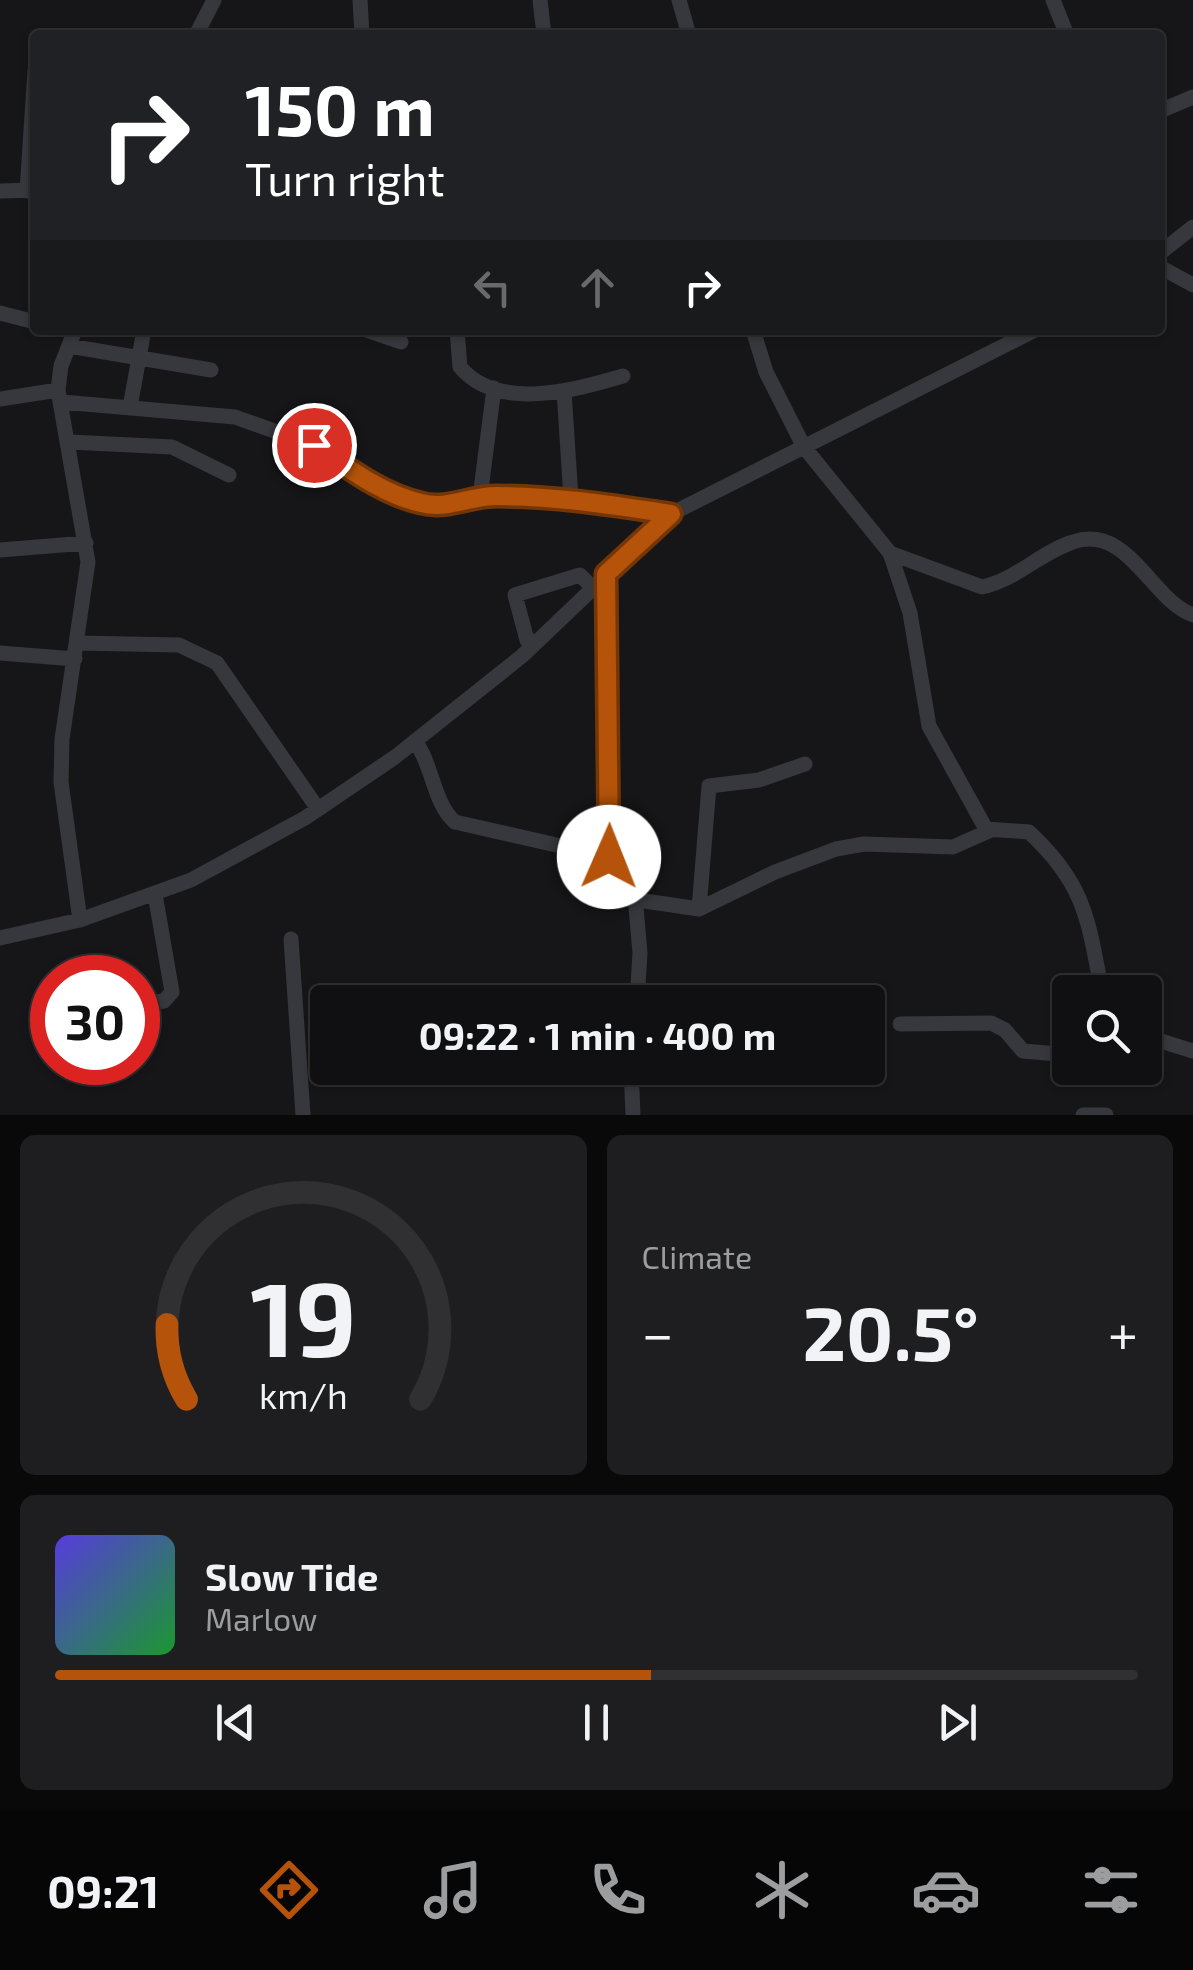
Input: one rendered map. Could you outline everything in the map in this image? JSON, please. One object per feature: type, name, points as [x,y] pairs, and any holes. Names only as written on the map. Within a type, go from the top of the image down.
[{"type":"street","points":[[199,30],[214,0]]},
{"type":"street","points":[[360,0],[362,30]]},
{"type":"street","points":[[540,0],[543,30]]},
{"type":"street","points":[[679,0],[688,30]]},
{"type":"street","points":[[1053,0],[1065,30]]},
{"type":"street","points":[[1165,109],[1193,96]]},
{"type":"street","points":[[0,192],[30,190]]},
{"type":"street","points":[[1165,249],[1193,227]]},
{"type":"street","points":[[1165,270],[1193,285]]},
{"type":"street","points":[[0,313],[30,321]]},
{"type":"street","points":[[130,408],[143,335]]},
{"type":"street","points":[[381,335],[401,342]]},
{"type":"street","points":[[457,335],[460,367],[494,388],[526,394],[564,392],[623,376]]},
{"type":"street","points":[[755,335],[766,372],[804,447],[890,553],[910,612],[934,738],[989,831]]},
{"type":"street","points":[[0,938],[80,920],[191,880],[318,809],[414,741],[537,642],[671,514],[1025,335]]},
{"type":"street","points":[[80,920],[60,782],[87,583],[86,543],[60,396],[72,337],[138,357],[212,370]]},
{"type":"street","points":[[480,496],[494,388]]},
{"type":"street","points":[[564,392],[571,498]]},
{"type":"street","points":[[0,400],[60,396],[254,422],[314,445],[390,494],[422,504],[440,507],[480,496],[571,498],[671,514]]},
{"type":"street","points":[[69,442],[172,447],[229,474]]},
{"type":"street","points":[[890,553],[982,586],[1072,542],[1090,538],[1122,551],[1193,615]]},
{"type":"street","points":[[0,550],[86,543]]},
{"type":"street","points":[[606,574],[609,857]]},
{"type":"street","points":[[537,642],[527,640],[515,595],[580,575],[592,587]]},
{"type":"street","points":[[0,654],[179,646],[217,663],[318,809]]},
{"type":"street","points":[[414,741],[430,764],[442,808],[456,822],[609,857],[632,873],[638,900],[636,985]]},
{"type":"street","points":[[699,909],[708,786],[759,780],[805,764]]},
{"type":"street","points":[[638,900],[699,909],[775,872],[836,849],[864,844],[953,847],[989,831],[1029,832],[1071,876],[1090,930],[1099,975]]},
{"type":"street","points":[[154,894],[172,992],[160,1002]]},
{"type":"street","points":[[291,939],[302,1115]]},
{"type":"street","points":[[900,1024],[991,1022],[1005,1030],[1023,1052],[1052,1053]]},
{"type":"street","points":[[1162,1042],[1193,1052]]},
{"type":"street","points":[[632,1085],[633,1115]]},
{"type":"street","points":[[1083,1115],[1106,1115]]},
{"type":"route","points":[[314,445],[390,494],[422,504],[440,507],[492,496],[571,498],[671,514],[606,574],[609,857]]}]
